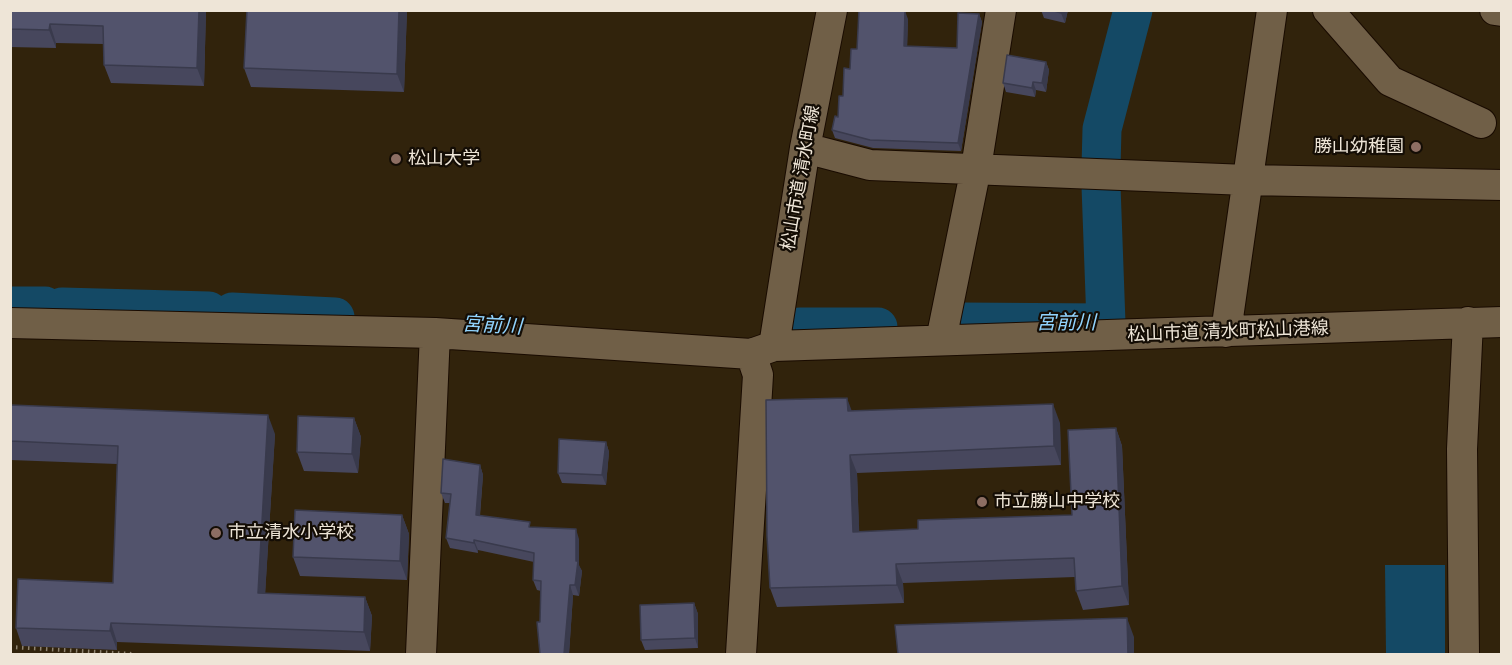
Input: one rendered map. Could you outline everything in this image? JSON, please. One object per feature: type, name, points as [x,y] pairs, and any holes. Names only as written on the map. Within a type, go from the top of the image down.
[{"type":"street","name":"松山市道 清水町線","points":[[763,350],[832,10]]},
{"type":"street","points":[[941,340],[976,168],[1001,10]]},
{"type":"street","points":[[1226,332],[1272,10]]},
{"type":"street","points":[[1328,10],[1390,81],[1481,123]]},
{"type":"street","points":[[1495,10],[1502,11]]},
{"type":"street","points":[[805,148],[870,165],[1248,180],[1502,185]]},
{"type":"street","points":[[1464,654],[1462,449],[1468,322]]},
{"type":"street","name":"松山市道 清水町松山港線","points":[[10,323],[435,333],[763,350],[941,340],[1502,322]]},
{"type":"street","points":[[422,654],[435,333]]},
{"type":"street","points":[[741,654],[758,375],[763,350]]},
{"type":"path","points":[[10,647],[133,654]]},
{"type":"water","points":[[1385,565],[1445,565],[1445,654],[1386,654]]},
{"type":"building","points":[[10,10],[199,10],[197,68],[104,65],[103,26],[50,24],[49,30],[10,29]]},
{"type":"building","points":[[247,10],[399,10],[397,74],[244,68]]},
{"type":"building","points":[[859,10],[905,11],[904,46],[957,48],[958,13],[979,14],[958,143],[870,140],[832,130],[835,116],[838,117],[839,96],[843,96],[844,68],[850,69],[851,49],[857,49]]},
{"type":"building","points":[[1007,55],[1046,62],[1042,83],[1033,82],[1032,88],[1003,83]]},
{"type":"building","points":[[847,398],[848,411],[1053,404],[1054,446],[850,455],[853,532],[918,529],[918,520],[1072,515],[1068,430],[1116,428],[1122,586],[1076,591],[1074,558],[896,564],[897,585],[770,588],[767,536],[766,400]]},
{"type":"building","points":[[10,405],[268,415],[258,593],[365,597],[364,632],[111,623],[110,631],[16,628],[18,579],[113,583],[118,446],[10,441]]},
{"type":"building","points":[[298,416],[354,418],[352,454],[297,452]]},
{"type":"building","points":[[559,439],[606,442],[602,475],[558,473]]},
{"type":"building","points":[[443,459],[480,465],[476,515],[530,522],[529,527],[576,529],[576,561],[578,561],[575,585],[570,585],[564,654],[540,654],[537,622],[540,622],[541,581],[533,580],[534,553],[474,540],[474,543],[446,538],[451,494],[441,493]]},
{"type":"building","points":[[295,510],[402,515],[400,561],[293,557]]},
{"type":"building","points":[[694,603],[695,638],[641,640],[640,605]]},
{"type":"building","points":[[1127,618],[1128,654],[898,654],[895,625]]},
{"type":"waterway","name":"宮前川","points":[[1101,167],[1102,129],[1133,10]]},
{"type":"waterway","name":"宮前川","points":[[960,322],[1106,323],[1101,186]]},
{"type":"waterway","name":"宮前川","points":[[10,306],[45,306]]},
{"type":"waterway","name":"宮前川","points":[[62,307],[209,311]]},
{"type":"waterway","name":"宮前川","points":[[232,312],[335,317]]},
{"type":"waterway","name":"宮前川","points":[[800,327],[878,327]]},
{"type":"place","name":"勝山幼稚園","points":[[1416,147]]},
{"type":"place","name":"松山大学","points":[[396,159]]},
{"type":"place","name":"市立勝山中学校","points":[[982,502]]},
{"type":"place","name":"市立清水小学校","points":[[216,533]]}]
